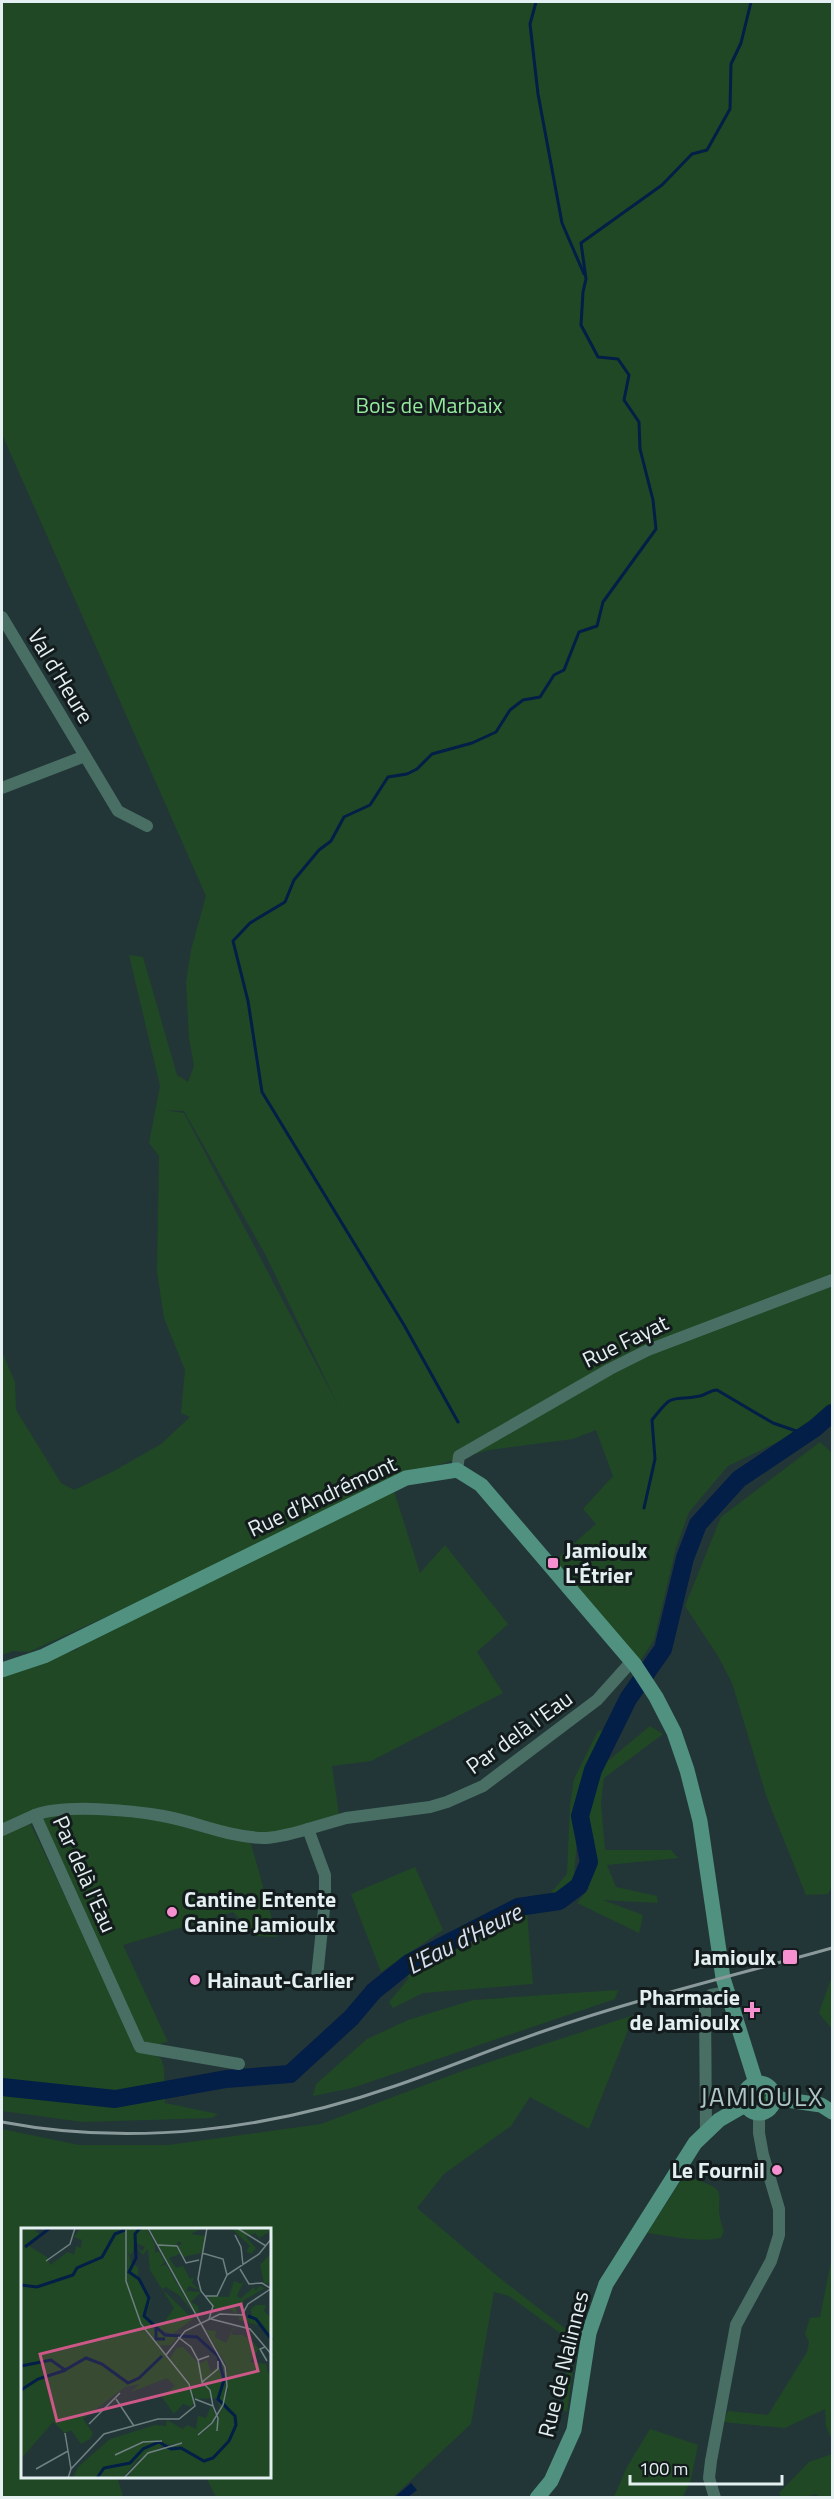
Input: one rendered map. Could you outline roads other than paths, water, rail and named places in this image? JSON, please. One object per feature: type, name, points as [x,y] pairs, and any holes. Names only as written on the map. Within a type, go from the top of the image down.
[{"type":"street","name":"Val d'Heure","points":[[2,617],[118,812],[147,825]]},
{"type":"street","name":"Val d'Heure","points":[[2,788],[85,756]]},
{"type":"street","name":"Rue Fayat","points":[[457,1470],[459,1456],[610,1369],[648,1350],[832,1280]]},
{"type":"street","points":[[457,1470],[481,1485],[633,1663],[656,1697],[674,1732],[687,1770],[700,1821],[722,1974],[756,2083]]},
{"type":"street","name":"Rue d'Andrémont","points":[[2,1670],[44,1656],[406,1478],[457,1470]]},
{"type":"street","name":"Par delà l'Eau","points":[[239,2064],[140,2047],[35,1815],[49,1810],[68,1809],[164,1816],[235,1835],[264,1838],[346,1818],[430,1807],[483,1786],[597,1700],[633,1663]]},
{"type":"street","points":[[2,1830],[35,1815]]},
{"type":"street","points":[[308,1829],[325,1875],[325,1900],[317,1977]]},
{"type":"street","points":[[706,2132],[705,2002],[711,1995],[727,1992]]},
{"type":"street","points":[[756,2083],[764,2084],[771,2089],[773,2098],[768,2109],[759,2113],[751,2111],[744,2098],[746,2091],[756,2083]]},
{"type":"street","points":[[773,2098],[827,2108]]},
{"type":"street","name":"Rue de Nalinnes","points":[[537,2498],[551,2481],[574,2430],[589,2333],[606,2284],[694,2143],[719,2120],[746,2105]]},
{"type":"street","points":[[716,2498],[709,2478],[736,2325],[771,2261],[779,2235],[779,2209],[759,2133],[759,2113]]},
{"type":"water","points":[[411,2483],[417,2490],[408,2497],[396,2496]]},
{"type":"waterway","points":[[536,2],[530,24],[538,94],[562,223],[584,274]]},
{"type":"waterway","points":[[458,1422],[404,1325],[262,1092],[248,1001],[233,941],[250,923],[285,902],[294,880],[319,850],[331,841],[344,817],[370,805],[388,777],[407,774],[417,769],[432,754],[472,743],[496,732],[510,710],[523,700],[540,697],[554,675],[564,670],[579,632],[597,626],[603,602],[656,529],[653,500],[640,449],[639,422],[624,400],[629,375],[618,359],[598,357],[581,325],[586,279],[581,243],[662,185],[692,154],[707,150],[730,109],[731,64],[741,43],[751,2]]},
{"type":"waterway","points":[[644,1508],[655,1459],[652,1420],[673,1399],[700,1396],[717,1390],[773,1423],[805,1434]]},
{"type":"waterway","name":"L'Eau d'Heure","points":[[2,2087],[115,2099],[226,2079],[290,2074],[351,2018],[374,1991],[409,1963],[518,1907],[559,1901],[579,1886],[589,1862],[580,1816],[593,1770],[628,1699],[663,1649],[685,1558],[698,1524],[739,1479],[815,1428],[832,1413]]},
{"type":"railway","points":[[2,2122],[101,2133],[151,2133],[200,2130],[299,2114],[395,2086],[580,2019],[832,1948]]},
{"type":"place","name":"Jamioulx L'Étrier","points":[[553,1563]]},
{"type":"place","name":"Cantine Entente Canine Jamioulx","points":[[172,1912]]},
{"type":"place","name":"Jamioulx","points":[[790,1957]]},
{"type":"place","name":"Hainaut-Carlier","points":[[195,1980]]},
{"type":"place","name":"Pharmacie de Jamioulx","points":[[752,2010]]},
{"type":"place","name":"Le Fournil","points":[[777,2170]]},
{"type":"district","name":"JAMIOULX","points":[[762,2097]]},
{"type":"park label","name":"Bois de Marbaix","points":[[429,405]]}]
